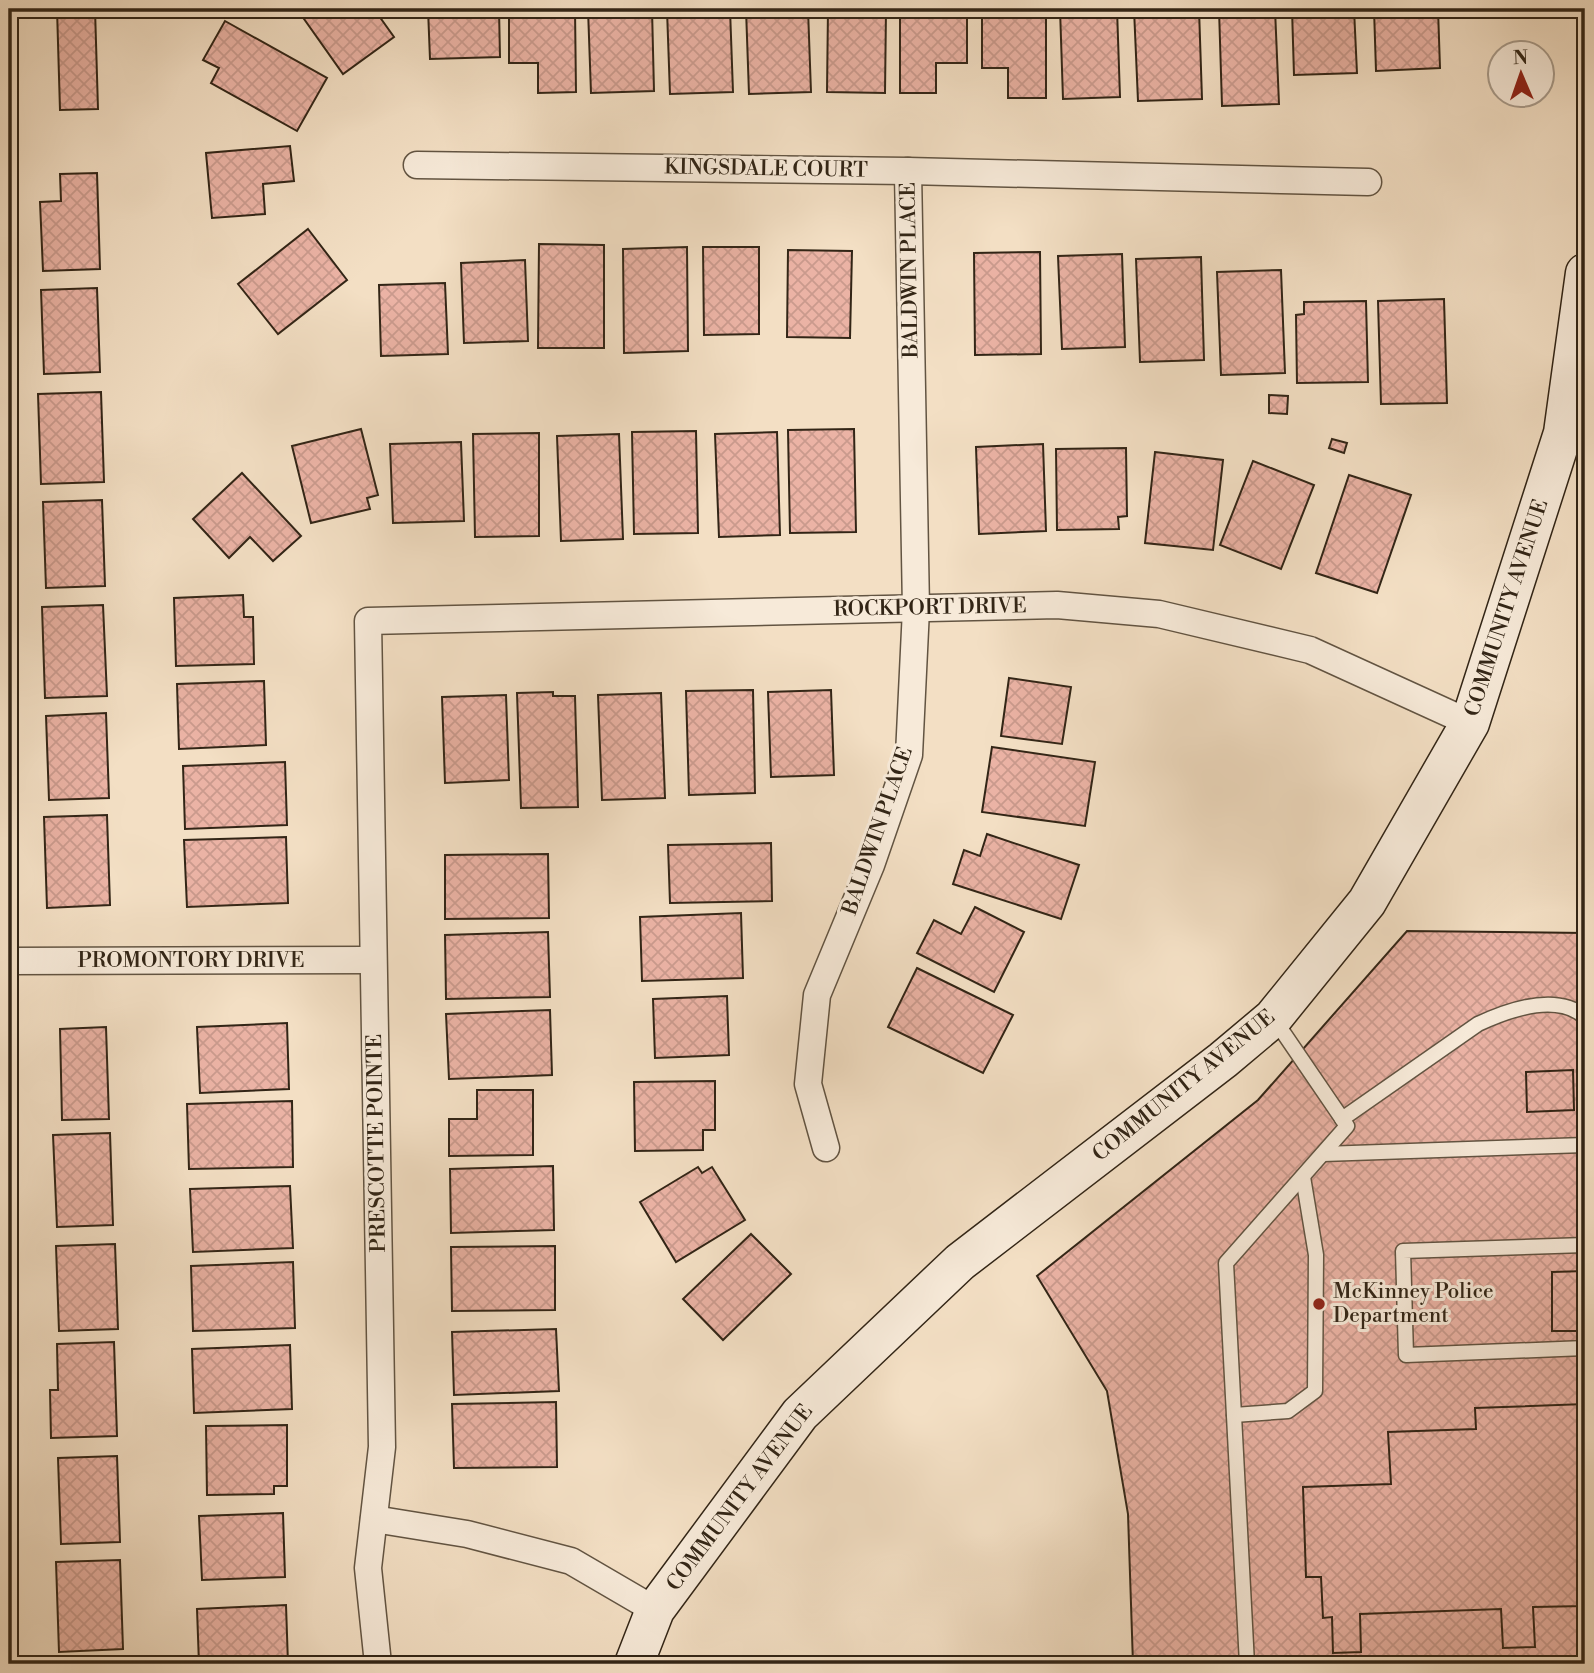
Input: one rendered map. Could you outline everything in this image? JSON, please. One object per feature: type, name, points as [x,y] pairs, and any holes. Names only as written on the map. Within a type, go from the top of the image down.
[{"type":"street","name":"KINGSDALE COURT","points":[[417,164],[908,171],[1368,182]]},
{"type":"street","name":"BALDWIN PLACE","points":[[826,1148],[808,1084],[817,995],[871,864],[909,755],[916,609],[908,171]]},
{"type":"street","name":"COMMUNITY AVENUE","points":[[634,1664],[655,1610],[800,1414],[960,1262],[1223,1060],[1273,1017],[1367,902],[1470,723],[1563,433],[1585,273]]},
{"type":"street","name":"ROCKPORT DRIVE","points":[[368,621],[1057,605],[1160,614],[1310,650],[1470,723]]},
{"type":"street","name":"PRESCOTTE POINTE","points":[[368,621],[382,1447],[368,1568],[378,1664]]},
{"type":"street","name":"PROMONTORY DRIVE","points":[[9,961],[373,960]]},
{"type":"street","points":[[374,1519],[467,1534],[571,1561],[655,1610]]},
{"type":"lane","points":[[1342,1119],[1478,1024],[1502,1013],[1556,1005],[1568,1007],[1585,1017]]},
{"type":"lane","points":[[1247,1664],[1226,1263],[1347,1126],[1273,1017]]},
{"type":"lane","points":[[1323,1154],[1585,1144]]},
{"type":"lane","points":[[1234,1415],[1288,1411],[1315,1391],[1317,1255],[1303,1177]]},
{"type":"lane","points":[[1585,1245],[1403,1251],[1406,1355],[1585,1348]]},
{"type":"building","points":[[57,9],[95,9],[98,109],[60,110]]},
{"type":"building","points":[[297,9],[374,9],[394,37],[343,74]]},
{"type":"building","points":[[428,9],[499,9],[500,57],[430,59]]},
{"type":"building","points":[[509,9],[575,9],[576,92],[538,93],[538,63],[509,63]]},
{"type":"building","points":[[588,9],[652,9],[654,91],[591,93]]},
{"type":"building","points":[[730,9],[733,92],[670,94],[667,10]]},
{"type":"building","points":[[746,9],[808,9],[811,92],[749,94]]},
{"type":"building","points":[[828,9],[886,10],[885,93],[827,92]]},
{"type":"building","points":[[900,9],[967,9],[967,63],[936,63],[936,93],[900,93]]},
{"type":"building","points":[[982,9],[1046,9],[1046,98],[1008,98],[1008,68],[982,68]]},
{"type":"building","points":[[1060,9],[1117,9],[1120,97],[1063,99]]},
{"type":"building","points":[[1134,9],[1199,9],[1202,99],[1138,101]]},
{"type":"building","points":[[1219,9],[1275,9],[1279,104],[1222,106]]},
{"type":"building","points":[[1292,9],[1354,9],[1357,73],[1294,75]]},
{"type":"building","points":[[1374,9],[1438,9],[1440,68],[1376,71]]},
{"type":"building","points":[[225,21],[327,78],[297,131],[211,83],[219,68],[203,60]]},
{"type":"building","points":[[290,146],[294,181],[263,184],[265,214],[212,218],[206,153]]},
{"type":"building","points":[[97,173],[100,269],[43,271],[40,202],[61,201],[60,174]]},
{"type":"building","points":[[308,229],[347,280],[278,334],[238,284]]},
{"type":"building","points":[[539,244],[604,245],[604,348],[538,348]]},
{"type":"building","points":[[687,247],[688,351],[624,353],[623,249]]},
{"type":"building","points":[[703,247],[759,247],[759,334],[704,335]]},
{"type":"building","points":[[788,250],[852,251],[850,338],[787,337]]},
{"type":"building","points":[[1040,252],[1041,354],[975,355],[974,253]]},
{"type":"building","points":[[1122,254],[1125,347],[1062,349],[1058,256]]},
{"type":"building","points":[[1201,257],[1204,360],[1140,362],[1136,259]]},
{"type":"building","points":[[525,260],[528,341],[464,343],[461,263]]},
{"type":"building","points":[[1281,270],[1285,373],[1221,375],[1217,272]]},
{"type":"building","points":[[445,283],[448,354],[381,356],[379,285]]},
{"type":"building","points":[[97,288],[100,372],[44,374],[41,290]]},
{"type":"building","points":[[1444,299],[1447,403],[1381,404],[1378,301]]},
{"type":"building","points":[[1366,301],[1368,382],[1297,383],[1296,315],[1304,314],[1304,302]]},
{"type":"building","points":[[101,392],[104,482],[41,484],[38,394]]},
{"type":"building","points":[[1269,395],[1288,396],[1287,414],[1269,413]]},
{"type":"building","points":[[361,429],[378,495],[367,498],[370,509],[311,523],[292,446]]},
{"type":"building","points":[[854,429],[856,532],[790,533],[788,430]]},
{"type":"building","points":[[696,431],[698,533],[634,534],[632,432]]},
{"type":"building","points":[[777,432],[780,535],[719,537],[715,434]]},
{"type":"building","points":[[539,433],[539,536],[475,537],[473,434]]},
{"type":"building","points":[[619,434],[623,539],[561,541],[557,436]]},
{"type":"building","points":[[1332,439],[1347,443],[1344,453],[1329,448]]},
{"type":"building","points":[[461,442],[464,521],[393,523],[390,444]]},
{"type":"building","points":[[1043,444],[1046,531],[979,534],[976,447]]},
{"type":"building","points":[[1126,448],[1127,516],[1118,517],[1119,529],[1057,530],[1056,449]]},
{"type":"building","points":[[1155,452],[1223,460],[1213,550],[1145,543]]},
{"type":"building","points":[[1253,461],[1314,485],[1281,569],[1220,545]]},
{"type":"building","points":[[242,473],[301,536],[273,561],[250,537],[229,558],[193,519]]},
{"type":"building","points":[[1349,475],[1411,495],[1377,593],[1316,573]]},
{"type":"building","points":[[102,500],[105,586],[46,588],[43,502]]},
{"type":"building","points":[[243,595],[244,617],[253,617],[254,664],[176,666],[174,598]]},
{"type":"building","points":[[103,605],[107,696],[45,698],[42,607]]},
{"type":"building","points":[[1009,678],[1071,687],[1062,744],[1001,736]]},
{"type":"building","points":[[264,681],[266,745],[179,749],[177,684]]},
{"type":"building","points":[[753,690],[755,793],[689,795],[686,691]]},
{"type":"building","points":[[831,690],[834,775],[771,777],[768,692]]},
{"type":"building","points":[[553,692],[553,696],[575,696],[578,807],[521,808],[517,693]]},
{"type":"building","points":[[661,693],[665,798],[602,800],[598,695]]},
{"type":"building","points":[[506,695],[509,780],[445,783],[442,697]]},
{"type":"building","points":[[106,713],[109,798],[49,800],[46,716]]},
{"type":"building","points":[[992,747],[1095,762],[1085,826],[982,812]]},
{"type":"building","points":[[285,762],[287,825],[185,829],[183,766]]},
{"type":"building","points":[[107,815],[110,905],[47,908],[44,817]]},
{"type":"building","points":[[987,834],[1079,865],[1061,919],[953,884],[964,850],[980,856]]},
{"type":"building","points":[[286,837],[288,903],[187,907],[184,840]]},
{"type":"building","points":[[771,843],[772,901],[670,903],[668,845]]},
{"type":"building","points":[[548,854],[549,918],[445,919],[445,855]]},
{"type":"building","points":[[975,907],[1024,932],[994,992],[917,953],[934,920],[961,934]]},
{"type":"building","points":[[741,913],[743,978],[642,981],[640,917]]},
{"type":"building","name":"McKinney Police Department","points":[[1407,931],[1585,933],[1585,1664],[1133,1664],[1128,1514],[1107,1391],[1037,1276],[1258,1100]]},
{"type":"building","points":[[548,932],[550,997],[446,999],[445,935]]},
{"type":"building","points":[[917,968],[1013,1015],[983,1073],[888,1027]]},
{"type":"building","points":[[727,996],[729,1055],[655,1058],[653,999]]},
{"type":"building","points":[[550,1010],[552,1075],[449,1079],[446,1014]]},
{"type":"building","points":[[287,1023],[289,1089],[200,1093],[197,1027]]},
{"type":"building","points":[[106,1027],[109,1119],[62,1120],[60,1029]]},
{"type":"building","points":[[1573,1070],[1574,1110],[1527,1112],[1526,1072]]},
{"type":"building","points":[[715,1081],[715,1130],[703,1130],[703,1150],[635,1151],[634,1082]]},
{"type":"building","points":[[477,1090],[533,1090],[533,1155],[449,1156],[449,1119],[477,1119]]},
{"type":"building","points":[[292,1101],[293,1167],[189,1169],[187,1104]]},
{"type":"building","points":[[110,1133],[113,1225],[57,1227],[53,1135]]},
{"type":"building","points":[[553,1166],[554,1230],[451,1233],[450,1169]]},
{"type":"building","points":[[698,1167],[702,1173],[712,1167],[745,1220],[676,1262],[640,1202]]},
{"type":"building","points":[[290,1186],[293,1248],[193,1252],[190,1189]]},
{"type":"building","points":[[751,1234],[791,1274],[723,1340],[683,1299]]},
{"type":"building","points":[[115,1244],[118,1329],[59,1331],[56,1246]]},
{"type":"building","points":[[555,1246],[555,1310],[452,1311],[451,1247]]},
{"type":"building","points":[[293,1262],[295,1328],[193,1331],[191,1266]]},
{"type":"building","points":[[1585,1271],[1585,1331],[1552,1331],[1552,1272]]},
{"type":"building","points":[[556,1329],[559,1391],[454,1395],[452,1332]]},
{"type":"building","points":[[114,1342],[117,1436],[51,1438],[50,1390],[58,1390],[57,1344]]},
{"type":"building","points":[[290,1345],[292,1409],[194,1413],[192,1349]]},
{"type":"building","points":[[556,1402],[557,1467],[454,1468],[452,1404]]},
{"type":"building","points":[[1585,1404],[1585,1606],[1533,1607],[1535,1647],[1503,1648],[1501,1609],[1360,1614],[1361,1652],[1333,1653],[1332,1617],[1323,1618],[1321,1577],[1306,1577],[1303,1487],[1391,1484],[1388,1432],[1476,1429],[1475,1408]]},
{"type":"building","points":[[287,1425],[287,1486],[274,1486],[274,1494],[207,1495],[206,1426]]},
{"type":"building","points":[[117,1456],[120,1542],[61,1544],[58,1458]]},
{"type":"building","points":[[283,1513],[285,1577],[202,1580],[199,1516]]},
{"type":"building","points":[[120,1560],[123,1649],[59,1652],[56,1562]]},
{"type":"building","points":[[286,1605],[288,1664],[199,1664],[197,1609]]},
{"type":"place","name":"McKinney Police Department","points":[[1319,1304]]}]
